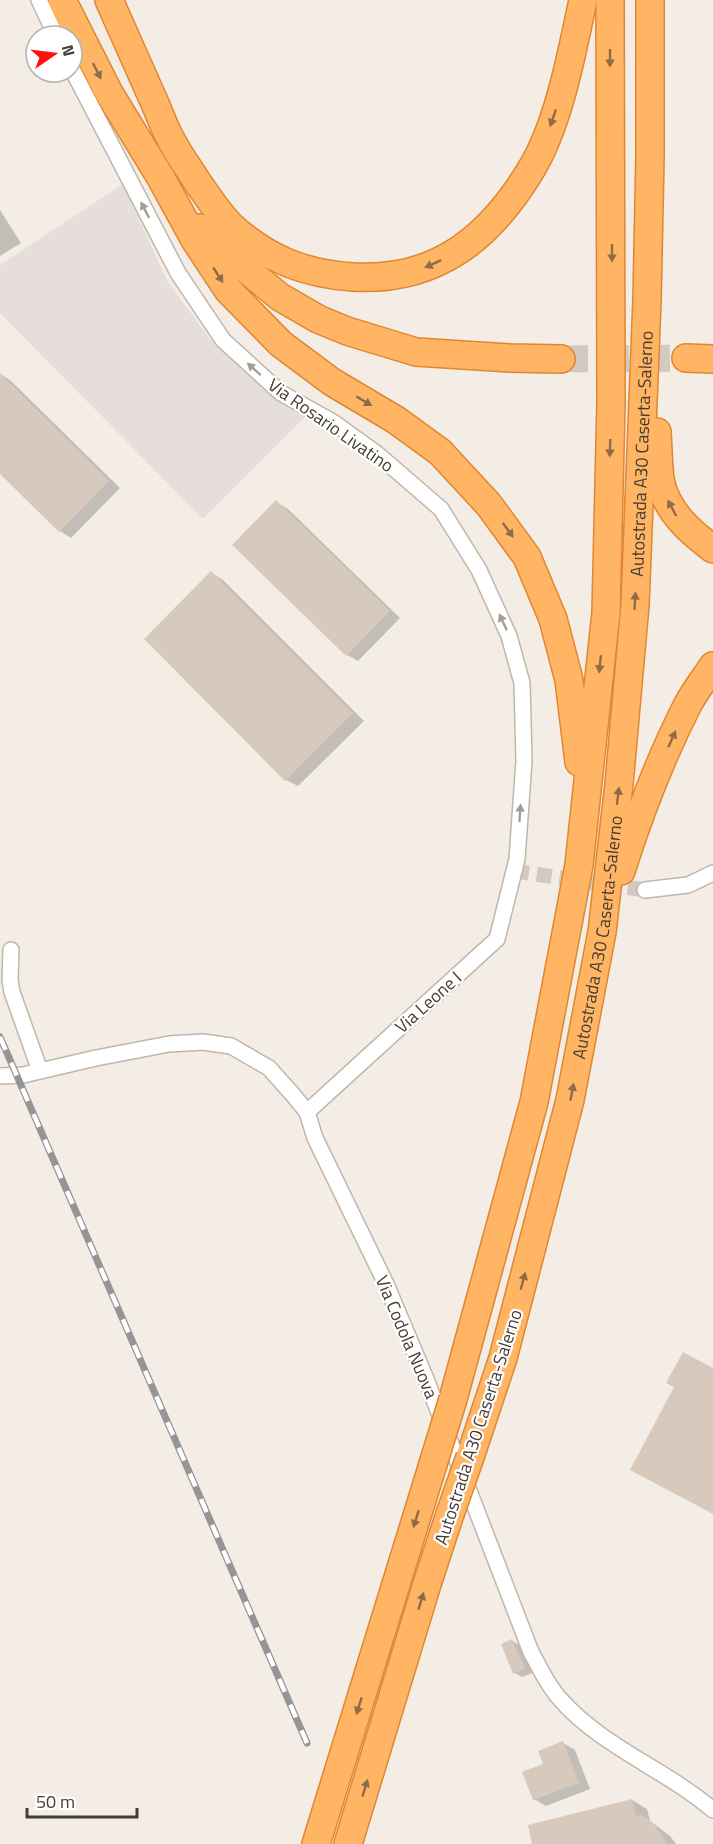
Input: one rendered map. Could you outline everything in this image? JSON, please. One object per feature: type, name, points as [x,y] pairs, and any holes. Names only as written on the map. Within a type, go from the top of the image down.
[{"type":"highway","points":[[62,0],[109,93],[161,178],[195,240],[228,291],[281,344],[332,382],[396,420],[441,452],[489,505],[527,557],[553,619],[569,680],[579,760],[579,865]]},
{"type":"highway","points":[[110,0],[202,208],[239,264]]},
{"type":"highway","points":[[172,143],[205,193],[230,225],[271,256],[304,270],[337,276],[363,278],[395,276],[426,268],[456,253],[488,229],[532,168],[561,93],[572,55],[583,0]]},
{"type":"highway","name":"Autostrada A30 Caserta-Salerno","points":[[316,1844],[453,1399],[534,1102],[579,865],[606,602],[611,402],[610,0]]},
{"type":"highway","name":"Autostrada A30 Caserta-Salerno","points":[[348,1844],[427,1584],[503,1358],[570,1100],[602,932],[619,784],[635,605],[647,300],[650,0]]},
{"type":"highway","points":[[161,178],[208,238],[280,297],[318,319],[416,352],[561,359]]},
{"type":"highway","points":[[647,300],[661,481],[678,518],[694,535],[713,549]]},
{"type":"highway","points":[[686,358],[713,359]]},
{"type":"highway","points":[[602,932],[632,838],[660,765],[689,703],[713,666]]},
{"type":"street","points":[[39,0],[50,24]]},
{"type":"street","name":"Via Rosario Livatino","points":[[80,84],[178,273],[223,340],[281,393],[333,422],[376,453],[441,509],[479,570],[509,636],[522,683],[524,760],[517,860],[514,872]]},
{"type":"street","name":"Via Leone I","points":[[307,1112],[497,939],[514,872]]},
{"type":"street","points":[[645,890],[688,885],[713,873]]},
{"type":"street","points":[[11,950],[12,992],[40,1071]]},
{"type":"street","name":"Via Codola Nuova","points":[[0,1076],[17,1076],[169,1044],[203,1042],[231,1046],[269,1068],[307,1112],[315,1138],[386,1284],[426,1379],[527,1641],[546,1680],[560,1699],[596,1732],[687,1790],[713,1810]]},
{"type":"shaded area","points":[[123,184],[168,282],[209,338],[269,394],[306,416],[203,519],[0,313],[0,265]]},
{"type":"building","points":[[0,373],[109,481],[59,532],[0,474]]},
{"type":"building","points":[[276,500],[390,611],[346,656],[232,545]]},
{"type":"building","points":[[211,571],[353,713],[285,781],[144,639]]},
{"type":"building","points":[[683,1352],[713,1368],[713,1514],[630,1470],[674,1387],[666,1383]]},
{"type":"building","points":[[512,1639],[525,1668],[513,1674],[501,1644]]},
{"type":"building","points":[[563,1741],[579,1783],[533,1800],[522,1772],[543,1764],[538,1751]]},
{"type":"building","points":[[632,1799],[636,1817],[642,1815],[655,1825],[667,1844],[532,1844],[528,1825]]},
{"type":"tunnel","points":[[561,359],[686,358]]},
{"type":"tunnel","points":[[514,871],[645,890]]},
{"type":"railway","points":[[0,1037],[307,1743]]}]
